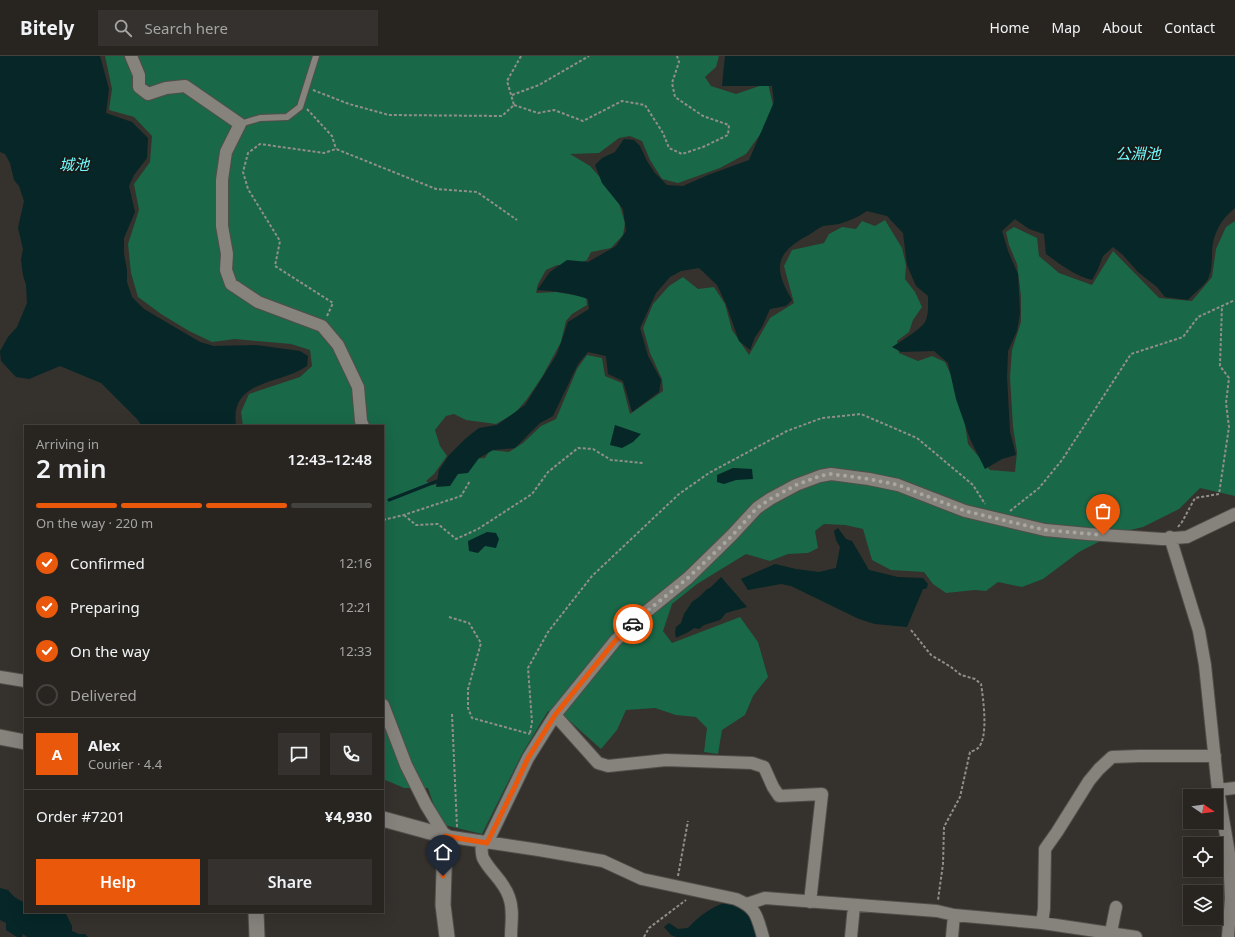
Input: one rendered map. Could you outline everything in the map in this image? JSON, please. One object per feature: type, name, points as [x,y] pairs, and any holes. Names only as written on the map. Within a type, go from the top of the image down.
[{"type":"street","points":[[131,56],[139,75],[139,87],[148,94],[166,88],[185,86],[240,124],[226,152],[222,180],[222,226],[226,254],[226,270],[231,284],[258,302],[322,326],[338,345],[358,387],[363,425]]},
{"type":"street","points":[[512,937],[513,911],[509,896],[503,883],[490,870],[483,857],[484,843],[515,786],[528,758],[535,736],[555,715],[615,641],[641,616],[688,578],[732,536],[757,508],[770,499],[796,485],[820,476],[831,474],[869,479],[898,485],[965,511],[1045,530],[1162,539],[1170,537],[1187,537],[1235,514]]},
{"type":"street","points":[[1170,537],[1199,631],[1205,665],[1218,789]]},
{"type":"street","points":[[0,677],[24,681]]},
{"type":"street","points":[[384,708],[406,765],[426,805],[451,837],[443,905],[447,937]]},
{"type":"street","points":[[555,715],[598,763],[608,766],[666,760],[752,763],[764,767],[779,796],[822,794],[810,902]]},
{"type":"street","points":[[0,737],[24,742]]},
{"type":"street","points":[[1042,923],[1044,909],[1045,849],[1089,781],[1099,769],[1112,757],[1215,756]]},
{"type":"street","points":[[1223,789],[1235,788]]},
{"type":"street","points":[[384,818],[451,837],[539,850],[603,862],[642,879],[736,899],[747,904],[756,913],[764,937]]},
{"type":"street","points":[[1223,819],[1229,853],[1231,898],[1228,937]]},
{"type":"street","points":[[747,904],[765,898],[854,906],[937,911],[954,915],[1042,923],[1111,935],[1136,937]]},
{"type":"street","points":[[851,937],[854,906]]},
{"type":"street","points":[[1111,935],[1116,907]]},
{"type":"street","points":[[256,913],[257,937]]},
{"type":"street","points":[[952,937],[954,915]]},
{"type":"lane","points":[[240,124],[260,118],[287,117],[300,107],[316,56]]},
{"type":"path","points":[[514,105],[507,81],[521,56]]},
{"type":"path","points":[[511,95],[538,85],[589,56]]},
{"type":"path","points":[[514,105],[538,113],[554,110],[583,121],[622,101],[645,105],[663,132],[669,148],[682,154],[703,147],[728,135],[729,125],[703,116],[675,96],[672,83],[678,62],[677,56]]},
{"type":"path","points":[[307,87],[349,104],[389,114],[502,116],[514,105]]},
{"type":"path","points":[[301,103],[332,136],[336,149]]},
{"type":"path","points":[[322,326],[333,303],[275,266],[280,241],[248,189],[243,172],[248,153],[260,144],[324,153],[336,149],[436,189],[477,192],[517,220]]},
{"type":"path","points":[[449,617],[469,623],[481,643],[468,689],[468,708],[472,718],[535,736],[532,722],[528,668],[548,632],[592,576],[679,494],[709,473],[787,431],[822,418],[861,414],[917,438],[973,486],[997,518],[1039,488],[1062,460],[1132,354],[1183,337],[1198,317],[1235,300]]},
{"type":"path","points":[[1170,537],[1182,522],[1195,498],[1219,494],[1229,427],[1226,403],[1229,378],[1220,366],[1222,305]]},
{"type":"path","points":[[404,515],[416,525],[438,524],[456,539],[478,529],[532,494],[548,472],[578,448],[593,449],[611,460],[643,463]]},
{"type":"path","points":[[384,520],[404,515],[461,496],[470,481]]},
{"type":"path","points":[[912,630],[930,655],[951,667],[961,675],[975,679],[981,684],[982,692],[984,728],[983,740],[978,748],[970,752],[960,797],[944,827],[937,911]]},
{"type":"path","points":[[451,837],[452,714]]},
{"type":"path","points":[[676,887],[688,821]]},
{"type":"path","points":[[644,937],[649,928],[686,900],[694,890]]},
{"type":"green space","points":[[105,56],[719,56],[716,67],[705,77],[711,86],[736,94],[768,83],[773,105],[764,129],[746,154],[720,168],[678,183],[662,179],[650,160],[642,141],[630,136],[619,138],[599,153],[570,154],[590,166],[606,184],[619,203],[625,223],[623,235],[611,248],[591,252],[587,260],[573,266],[557,265],[546,270],[538,284],[536,293],[556,292],[586,297],[587,305],[572,314],[566,321],[561,342],[542,377],[527,399],[515,413],[496,424],[466,420],[454,414],[446,416],[435,430],[440,446],[447,456],[434,474],[426,481],[432,485],[444,483],[472,459],[485,458],[490,450],[509,452],[523,443],[541,426],[556,419],[577,369],[587,355],[602,358],[605,376],[622,383],[630,414],[663,391],[662,379],[650,353],[643,328],[653,304],[669,286],[683,277],[698,289],[714,287],[725,304],[732,330],[749,355],[770,318],[794,303],[784,266],[792,250],[824,243],[829,234],[842,227],[856,229],[862,221],[875,226],[885,220],[902,248],[906,265],[905,279],[915,292],[922,307],[913,320],[909,332],[897,341],[899,353],[918,361],[932,356],[945,362],[961,397],[968,444],[990,470],[1015,472],[1017,452],[1013,427],[1010,377],[1012,350],[1021,322],[1021,296],[1017,264],[1009,245],[1006,232],[1014,227],[1037,238],[1039,256],[1059,273],[1092,285],[1113,251],[1159,298],[1192,301],[1212,277],[1216,249],[1226,227],[1235,221],[1235,496],[1200,488],[1179,509],[1143,527],[1114,534],[1079,552],[1043,579],[1022,587],[998,582],[986,591],[975,590],[946,593],[933,584],[924,572],[891,570],[872,560],[863,529],[845,525],[824,524],[815,531],[818,548],[808,553],[788,554],[770,561],[746,554],[697,584],[672,604],[663,631],[672,643],[740,617],[758,642],[768,677],[753,696],[745,715],[722,730],[718,754],[704,752],[707,728],[696,717],[676,715],[655,708],[626,710],[617,730],[601,749],[564,716],[548,711],[522,754],[482,834],[440,824],[428,788],[404,788],[384,779],[384,425],[243,425],[241,412],[249,394],[300,377],[312,366],[310,350],[291,344],[235,339],[212,342],[189,331],[161,314],[138,297],[131,273],[128,244],[139,210],[134,184],[150,162],[152,136],[134,117],[109,110],[112,89]]},
{"type":"water","name":"城池","points":[[0,56],[100,56],[109,89],[106,113],[132,122],[148,138],[147,158],[134,175],[129,186],[135,212],[124,238],[124,254],[127,270],[127,282],[132,297],[144,309],[200,342],[214,346],[256,345],[300,351],[308,356],[307,366],[296,372],[248,391],[240,399],[236,411],[236,425],[141,425],[101,383],[60,366],[29,379],[16,377],[1,361],[0,351],[8,337],[17,327],[27,303],[26,285],[21,260],[23,249],[18,228],[24,201],[19,186],[14,180],[10,163],[5,154],[0,152]]},
{"type":"water","name":"公淵池","points":[[725,56],[1235,56],[1235,208],[1222,222],[1216,232],[1213,244],[1211,269],[1208,279],[1188,300],[1165,297],[1157,287],[1138,272],[1123,255],[1113,247],[1103,256],[1092,280],[1062,266],[1046,254],[1044,234],[1029,229],[1015,219],[1002,231],[1008,251],[1018,274],[1020,313],[1017,331],[1008,351],[1007,377],[1010,432],[1016,455],[1002,459],[985,469],[970,439],[956,399],[948,363],[934,351],[901,352],[892,347],[923,325],[928,313],[928,296],[916,286],[907,265],[903,233],[887,216],[867,211],[843,223],[823,226],[787,250],[782,257],[780,272],[786,290],[792,300],[786,306],[770,309],[762,327],[755,337],[750,350],[739,341],[726,304],[717,285],[699,268],[681,271],[670,277],[656,293],[640,328],[648,356],[661,380],[659,392],[632,412],[623,381],[608,374],[606,356],[588,352],[578,364],[553,416],[540,423],[515,448],[493,450],[479,458],[468,473],[458,474],[450,486],[436,487],[439,470],[449,455],[465,439],[479,428],[497,425],[525,405],[557,354],[568,322],[589,309],[588,299],[575,295],[537,290],[550,272],[567,260],[588,262],[616,246],[626,231],[623,209],[602,183],[595,165],[602,158],[615,152],[624,139],[634,140],[640,146],[655,173],[667,185],[683,186],[749,160],[774,102],[772,86],[722,86]]},
{"type":"water","points":[[615,425],[641,434],[633,442],[622,448],[610,445]]},
{"type":"water","points":[[733,468],[752,469],[753,479],[736,480],[724,484],[717,482],[717,475]]},
{"type":"water","points":[[838,528],[846,539],[852,541],[869,570],[898,577],[923,578],[928,584],[926,589],[923,589],[907,627],[875,624],[859,619],[791,586],[781,584],[748,590],[741,579],[775,564],[819,572],[836,568],[840,547],[836,540],[834,531]]},
{"type":"water","points":[[487,532],[496,533],[499,539],[496,548],[485,546],[478,553],[469,551],[468,541]]},
{"type":"water","points":[[721,577],[747,607],[726,613],[720,620],[704,625],[699,629],[694,628],[676,638],[676,627],[681,623],[684,614],[692,602]]},
{"type":"water","points":[[0,888],[8,890],[15,898],[24,902],[24,913],[66,913],[72,926],[72,931],[79,934],[85,934],[88,937],[27,937],[23,934],[22,937],[17,937],[6,930],[6,923],[0,920]]},
{"type":"water","points":[[731,901],[748,909],[759,937],[676,937],[671,935],[664,927],[669,923],[678,929],[688,928],[708,911]]},
{"type":"waterway","points":[[389,500],[440,480]]},
{"type":"way so far","points":[[633,624],[688,578],[732,536],[757,508],[796,485],[820,476],[831,474],[869,479],[898,485],[965,511],[1045,530],[1103,535]]},
{"type":"route","points":[[443,876],[445,836],[487,843],[528,758],[555,715],[615,641],[633,624]]}]
